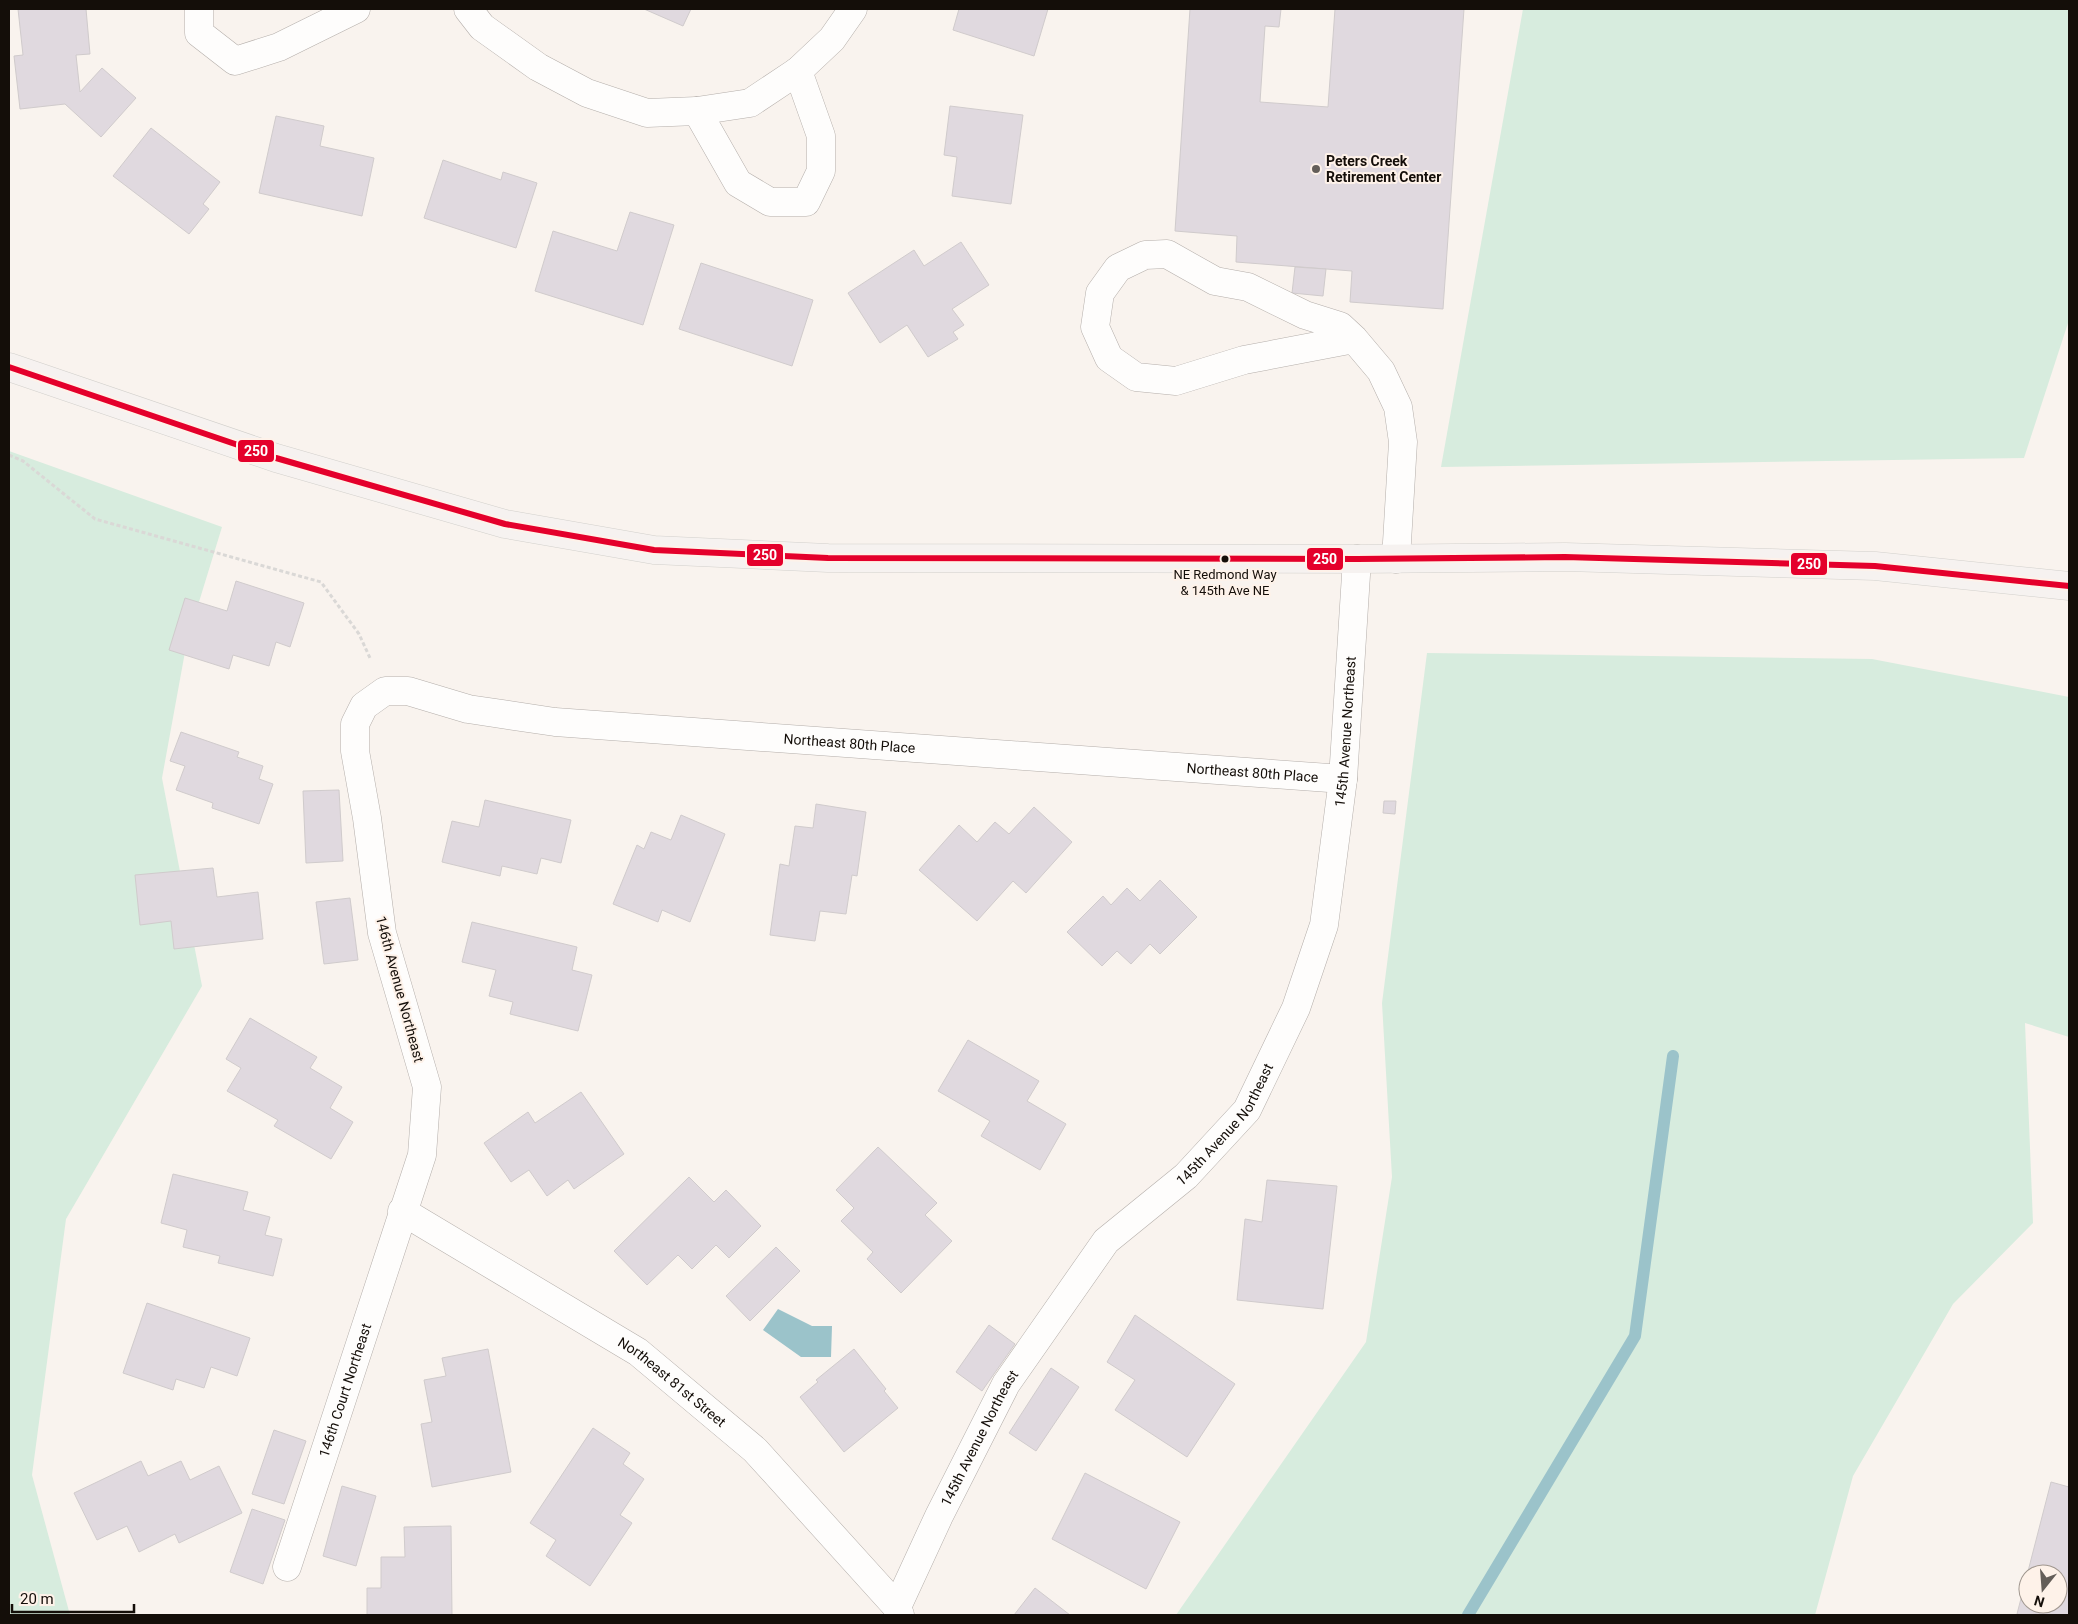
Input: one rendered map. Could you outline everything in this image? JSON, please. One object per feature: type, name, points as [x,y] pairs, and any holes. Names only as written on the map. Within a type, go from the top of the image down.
[{"type":"main road","points":[[9,367],[276,458],[505,524],[654,550],[828,558],[1396,559],[1565,557],[1875,566],[2069,586]]},
{"type":"street","points":[[199,9],[199,34],[235,61],[279,47],[356,9]]},
{"type":"street","points":[[468,9],[482,27],[530,62],[587,94],[647,113],[697,112],[750,103],[798,71],[832,39],[853,9]]},
{"type":"street","points":[[697,112],[738,183],[770,202],[806,202],[821,171],[821,136],[798,71]]},
{"type":"street","points":[[1354,339],[1244,360],[1176,381],[1136,377],[1110,358],[1095,327],[1100,293],[1118,268],[1145,255],[1167,254],[1215,280],[1248,287],[1305,314],[1340,326],[1354,339],[1381,370],[1398,407],[1403,442],[1396,559]]},
{"type":"street","name":"145th Avenue Northeast","points":[[898,1611],[939,1516],[1006,1384],[1106,1241],[1186,1176],[1247,1110],[1296,1008],[1324,925],[1343,779],[1357,559]]},
{"type":"street","name":"Northeast 80th Place","points":[[364,706],[385,691],[408,691],[468,709],[555,722],[1343,779]]},
{"type":"street","name":"146th Avenue Northeast","points":[[364,706],[355,724],[355,752],[367,818],[382,933],[427,1087],[422,1155],[402,1211]]},
{"type":"street","name":"146th Court Northeast","points":[[287,1568],[402,1211]]},
{"type":"street","name":"Northeast 81st Street","points":[[402,1211],[638,1352],[755,1450],[898,1611]]},
{"type":"path","points":[[9,455],[24,460],[94,519],[321,582],[359,634]]},
{"type":"green space","points":[[1523,9],[2069,9],[2069,320],[2024,458],[1441,467]]},
{"type":"green space","points":[[9,451],[222,527],[187,641],[162,778],[202,986],[66,1219],[32,1475],[70,1615],[9,1615]]},
{"type":"green space","points":[[1427,653],[1872,659],[2069,697],[2069,1037],[2025,1023],[2033,1223],[1953,1304],[1853,1476],[1815,1615],[1176,1615],[1366,1342],[1392,1177],[1382,1003]]},
{"type":"water","points":[[778,1309],[812,1326],[832,1326],[831,1357],[801,1357],[763,1330]]},
{"type":"building","points":[[18,9],[86,9],[90,54],[76,55],[80,92],[102,68],[136,98],[101,137],[65,104],[20,109],[14,56],[23,55]]},
{"type":"building","points":[[644,9],[691,9],[683,26]]},
{"type":"building","points":[[959,9],[1048,9],[1034,56],[953,30]]},
{"type":"building","name":"Peters Creek Retirement Center","points":[[1190,9],[1281,9],[1279,27],[1265,26],[1260,102],[1328,107],[1335,9],[1464,9],[1443,309],[1350,302],[1352,271],[1236,262],[1237,236],[1175,231]]},
{"type":"building","points":[[950,106],[1023,115],[1011,204],[952,196],[957,157],[944,155]]},
{"type":"building","points":[[276,116],[324,126],[320,146],[374,158],[362,216],[259,193]]},
{"type":"building","points":[[151,128],[220,182],[203,204],[209,209],[189,234],[113,176]]},
{"type":"building","points":[[443,160],[501,180],[503,172],[537,183],[516,248],[424,218]]},
{"type":"building","points":[[630,212],[674,225],[643,325],[535,291],[553,231],[617,251]]},
{"type":"building","points":[[961,242],[989,285],[952,309],[964,325],[953,332],[958,339],[928,357],[907,325],[880,343],[848,293],[914,250],[924,266]]},
{"type":"building","points":[[701,263],[813,300],[792,366],[679,329]]},
{"type":"building","points":[[1295,267],[1326,269],[1323,296],[1292,293]]},
{"type":"building","points":[[236,581],[304,603],[290,647],[276,642],[269,666],[233,655],[229,669],[169,650],[185,598],[227,611]]},
{"type":"building","points":[[181,732],[239,752],[237,757],[263,766],[259,779],[273,784],[259,824],[212,808],[213,803],[176,790],[185,766],[170,761]]},
{"type":"building","points":[[339,790],[343,861],[306,863],[303,791]]},
{"type":"building","points":[[485,800],[571,820],[561,863],[541,858],[537,874],[502,866],[500,876],[442,862],[452,821],[479,827]]},
{"type":"building","points":[[1384,801],[1396,801],[1395,814],[1383,813]]},
{"type":"building","points":[[816,804],[866,812],[857,876],[852,875],[846,914],[820,911],[815,941],[770,935],[780,864],[789,866],[795,826],[813,828]]},
{"type":"building","points":[[1034,807],[1072,842],[1026,893],[1013,881],[977,921],[919,870],[959,825],[977,842],[995,822],[1009,834]]},
{"type":"building","points":[[681,815],[725,834],[690,922],[662,910],[658,922],[613,904],[637,845],[644,849],[651,832],[671,840]]},
{"type":"building","points":[[213,868],[217,897],[258,892],[263,939],[174,949],[171,921],[140,925],[135,875]]},
{"type":"building","points":[[1160,880],[1197,917],[1160,954],[1150,944],[1131,964],[1117,951],[1102,966],[1067,932],[1103,896],[1111,905],[1127,888],[1140,901]]},
{"type":"building","points":[[350,898],[358,960],[324,964],[316,902]]},
{"type":"building","points":[[472,922],[577,947],[572,970],[592,975],[578,1031],[510,1014],[513,1002],[489,996],[496,970],[462,962]]},
{"type":"building","points":[[250,1018],[317,1057],[310,1068],[342,1087],[330,1108],[353,1122],[331,1159],[274,1126],[278,1120],[227,1091],[241,1068],[226,1059]]},
{"type":"building","points":[[968,1040],[1039,1081],[1027,1101],[1066,1124],[1040,1170],[981,1136],[990,1121],[938,1091]]},
{"type":"building","points":[[581,1092],[624,1154],[574,1189],[568,1180],[547,1196],[529,1170],[511,1182],[484,1143],[528,1112],[535,1123]]},
{"type":"building","points":[[878,1147],[937,1203],[925,1215],[952,1241],[901,1293],[867,1259],[873,1252],[841,1221],[854,1208],[836,1190]]},
{"type":"building","points":[[173,1174],[248,1192],[243,1210],[270,1217],[265,1235],[282,1239],[273,1276],[218,1263],[220,1256],[183,1247],[187,1230],[161,1223]]},
{"type":"building","points":[[689,1177],[714,1202],[726,1190],[761,1226],[729,1258],[716,1245],[692,1269],[678,1255],[647,1285],[614,1251]]},
{"type":"building","points":[[1267,1180],[1337,1186],[1323,1309],[1237,1300],[1245,1219],[1262,1222]]},
{"type":"building","points":[[776,1247],[800,1271],[750,1321],[726,1296]]},
{"type":"building","points":[[147,1303],[250,1338],[237,1376],[211,1367],[204,1388],[176,1379],[173,1390],[123,1373]]},
{"type":"building","points":[[1135,1315],[1235,1384],[1187,1457],[1115,1410],[1135,1380],[1107,1362]]},
{"type":"building","points":[[989,1325],[1015,1344],[982,1391],[956,1372]]},
{"type":"building","points":[[488,1349],[511,1472],[432,1487],[421,1424],[432,1422],[424,1380],[446,1376],[442,1358]]},
{"type":"building","points":[[854,1349],[886,1389],[884,1391],[898,1408],[844,1452],[800,1397],[818,1382],[816,1380]]},
{"type":"building","points":[[1051,1368],[1079,1387],[1036,1451],[1009,1433]]},
{"type":"building","points":[[593,1428],[630,1453],[623,1464],[644,1479],[620,1515],[632,1523],[590,1586],[546,1556],[556,1540],[530,1523]]},
{"type":"building","points":[[274,1430],[306,1441],[284,1504],[252,1494]]},
{"type":"building","points":[[141,1461],[148,1476],[181,1461],[190,1480],[219,1466],[242,1513],[179,1543],[175,1534],[139,1552],[127,1526],[97,1540],[74,1493]]},
{"type":"building","points":[[1085,1473],[1180,1522],[1146,1589],[1052,1539]]},
{"type":"building","points":[[2051,1482],[2069,1487],[2069,1615],[2017,1614],[2018,1610],[2018,1614],[2068,1614],[2068,1564],[2030,1564]]},
{"type":"building","points":[[342,1486],[376,1496],[356,1566],[323,1556]]},
{"type":"building","points":[[252,1509],[285,1520],[263,1584],[230,1572]]},
{"type":"building","points":[[451,1526],[452,1615],[367,1615],[367,1588],[381,1588],[381,1557],[405,1557],[404,1527]]},
{"type":"building","points":[[1035,1588],[1070,1615],[1014,1615]]},
{"type":"waterway","points":[[1468,1615],[1635,1336],[1673,1056]]},
{"type":"transit line","name":"250","points":[[9,367],[276,458],[505,524],[654,550],[828,558],[1357,559],[1565,557],[1875,566],[2069,586]]},
{"type":"place","name":"Peters Creek Retirement Center","points":[[1316,169]]},
{"type":"place","name":"NE Redmond Way & 145th Ave NE","points":[[1225,559]]}]
